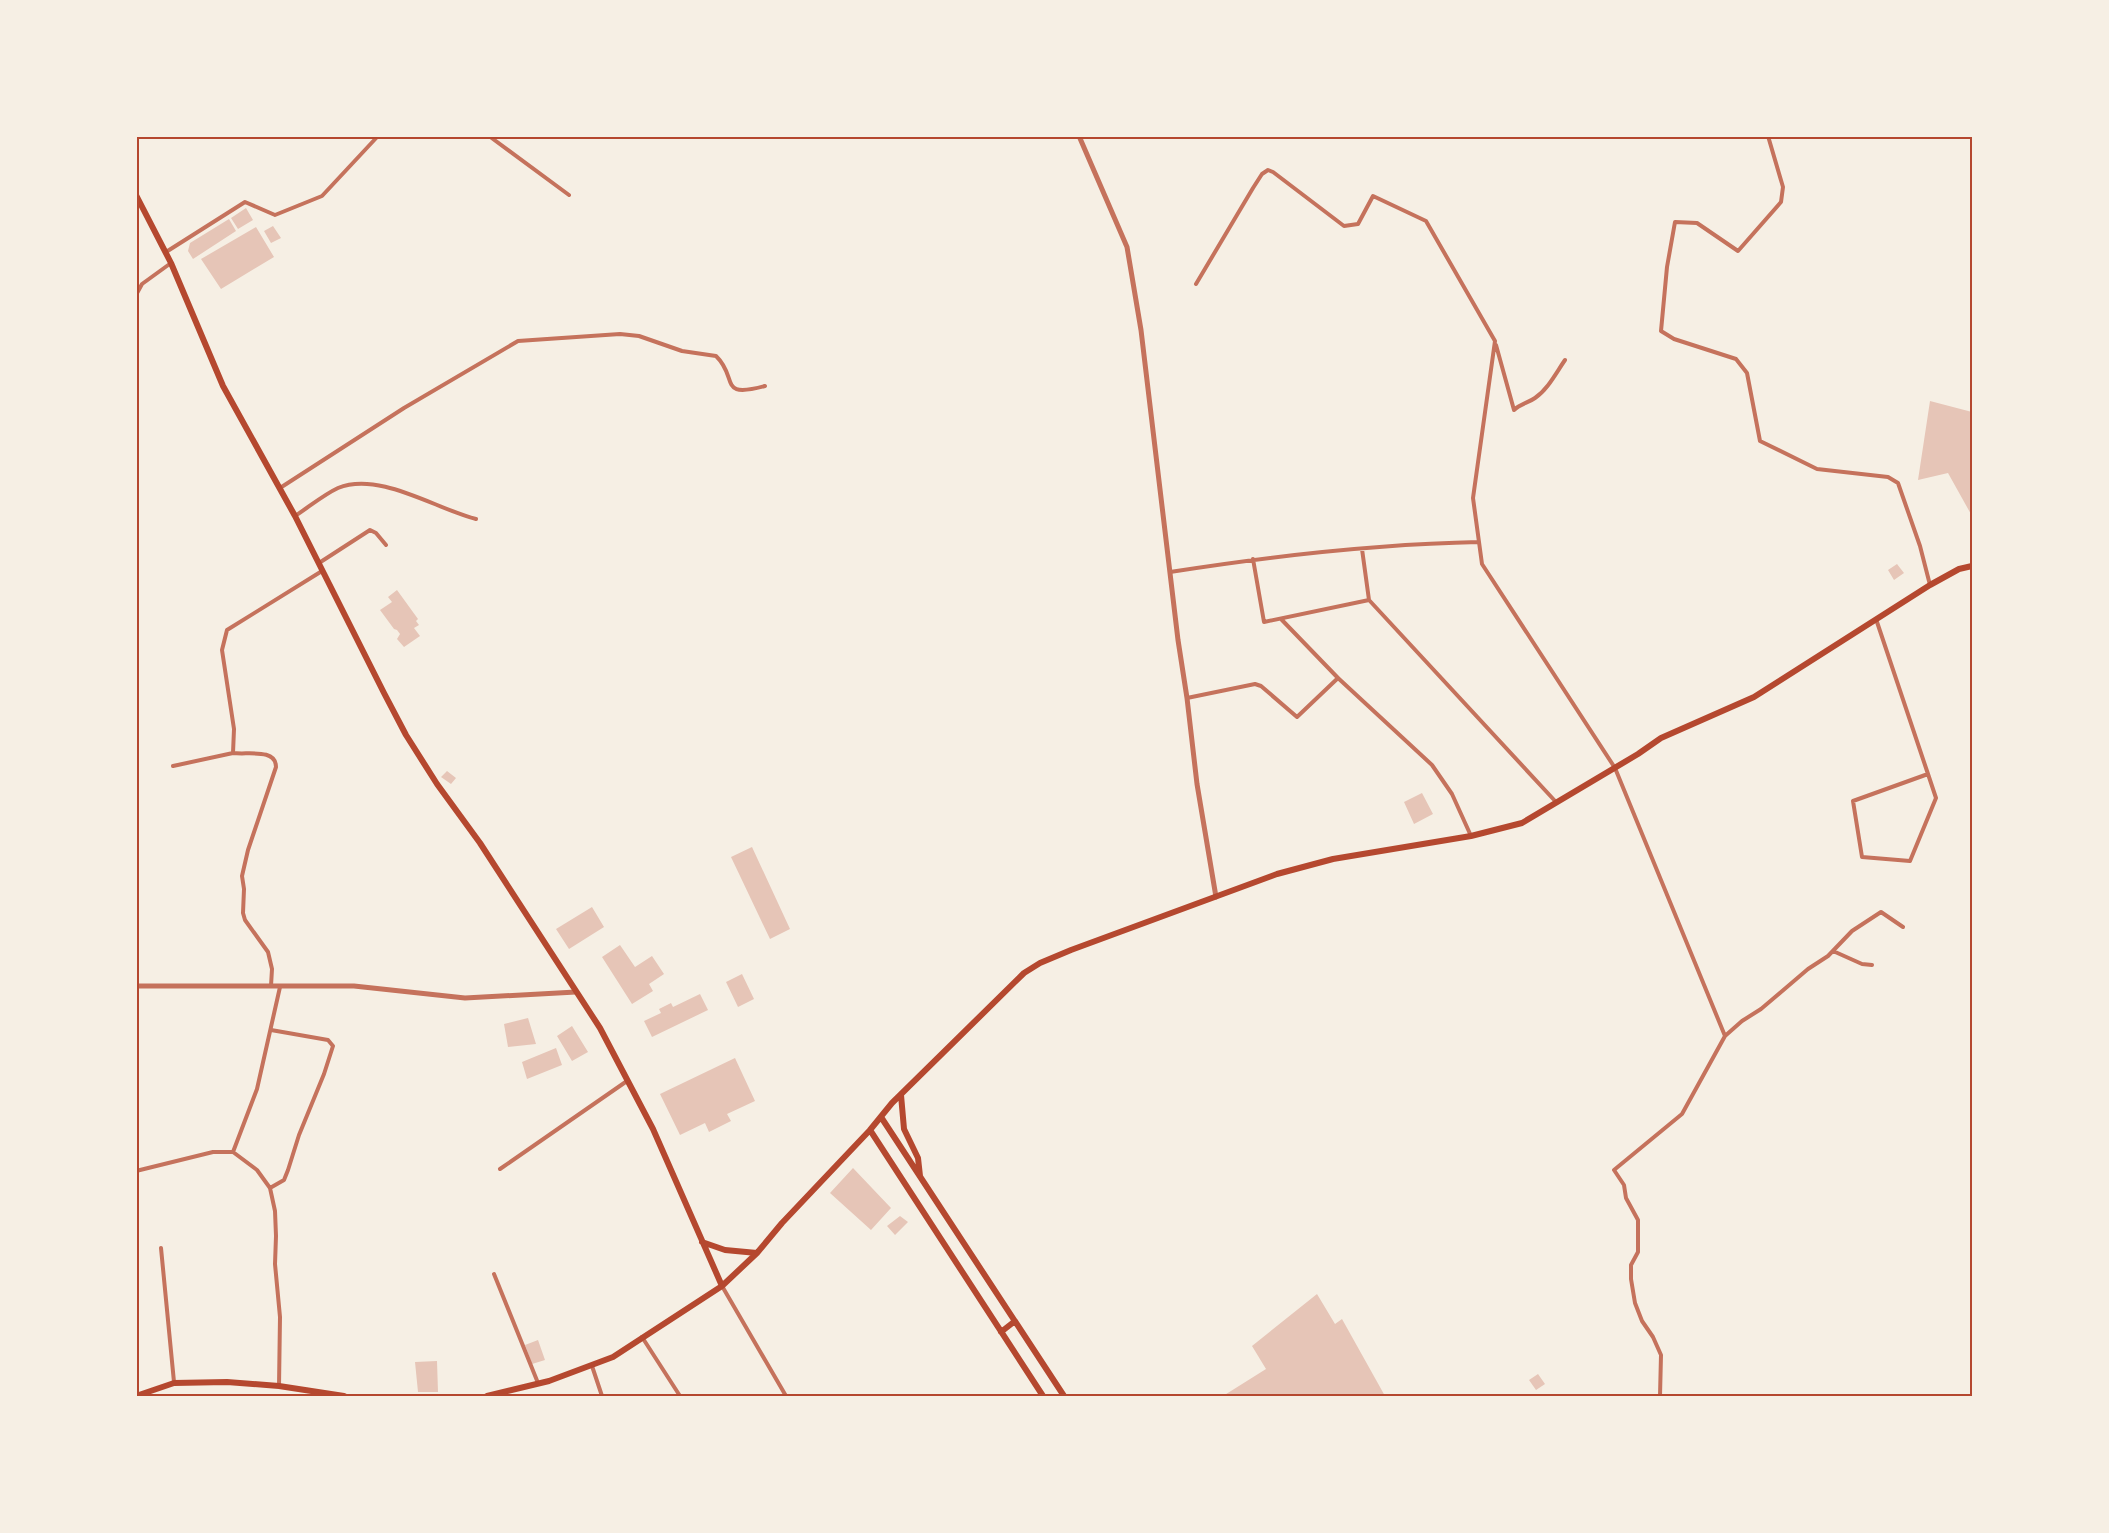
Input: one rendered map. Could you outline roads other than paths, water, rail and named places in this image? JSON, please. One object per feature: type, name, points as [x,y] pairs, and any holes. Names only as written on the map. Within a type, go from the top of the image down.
[{"type":"main road","points":[[136,195],[166,252],[223,386],[296,516],[406,735],[437,784],[480,843],[600,1028],[653,1129],[722,1286]]},
{"type":"main road","points":[[487,1396],[549,1381],[613,1357],[722,1286],[757,1253],[782,1222],[901,1095],[1024,973],[1040,963],[1277,874],[1333,859],[1471,836],[1522,823],[1661,738],[1754,698],[1930,585],[1959,569],[1972,566]]},
{"type":"main road","points":[[901,1095],[904,1129],[918,1158],[920,1176]]},
{"type":"main road","points":[[881,1117],[1064,1396]]},
{"type":"main road","points":[[870,1130],[1043,1396]]},
{"type":"main road","points":[[701,1242],[724,1250],[757,1253]]},
{"type":"main road","points":[[1001,1332],[1015,1321]]},
{"type":"main road","points":[[136,1396],[174,1383],[227,1382],[279,1386],[344,1396]]},
{"type":"street","points":[[166,252],[245,202],[275,215],[322,196],[378,136]]},
{"type":"street","points":[[489,136],[569,195]]},
{"type":"street","points":[[1078,136],[1126,247],[1131,266],[1141,330],[1197,784],[1216,897]]},
{"type":"street","points":[[1768,136],[1783,188],[1781,202],[1738,252],[1697,222],[1675,222],[1667,267],[1661,331],[1674,339],[1736,359],[1747,372],[1760,441],[1817,469],[1888,477],[1898,483],[1920,546],[1930,585]]},
{"type":"street","points":[[1196,284],[1252,188],[1262,174],[1268,170],[1344,226],[1358,224],[1373,196],[1426,221],[1495,341],[1514,410],[1535,398],[1547,386],[1565,360]]},
{"type":"street","points":[[136,295],[142,284],[171,263]]},
{"type":"street","points":[[280,488],[404,408],[518,341],[620,334],[639,336],[682,351],[716,356],[729,382],[740,392],[765,386]]},
{"type":"street","points":[[1495,341],[1473,498],[1482,564],[1615,768],[1725,1036]]},
{"type":"street","points":[[296,516],[338,489],[351,485],[375,485],[400,491],[455,514],[476,519]]},
{"type":"street","points":[[319,563],[370,530],[376,533],[386,545]]},
{"type":"street","points":[[1170,572],[1253,559],[1424,543],[1479,542]]},
{"type":"street","points":[[1362,549],[1369,600],[1556,803]]},
{"type":"street","points":[[1253,559],[1264,622],[1369,600]]},
{"type":"street","points":[[233,753],[234,729],[222,650],[226,630],[323,571]]},
{"type":"street","points":[[1281,619],[1338,678],[1432,765],[1452,794],[1471,836]]},
{"type":"street","points":[[1876,619],[1928,774],[1936,798],[1910,861],[1862,857],[1853,801],[1928,774]]},
{"type":"street","points":[[1187,698],[1255,684],[1261,686],[1297,717],[1338,678]]},
{"type":"street","points":[[172,766],[233,753],[247,755],[259,753],[273,757],[276,761],[276,768],[248,850],[242,876],[243,913],[249,927],[268,952],[272,969],[271,986]]},
{"type":"street","points":[[1660,1396],[1661,1355],[1635,1303],[1631,1279],[1631,1265],[1638,1252],[1638,1220],[1626,1198],[1624,1185],[1614,1170],[1682,1114],[1725,1036],[1833,951],[1852,930],[1881,912],[1903,927]]},
{"type":"street","points":[[1833,951],[1862,964],[1872,965]]},
{"type":"street","points":[[136,986],[354,986],[465,998],[576,992]]},
{"type":"street","points":[[233,1152],[256,1089],[280,987]]},
{"type":"street","points":[[270,1188],[284,1180],[333,1046],[328,1040],[271,1030]]},
{"type":"street","points":[[500,1169],[628,1081]]},
{"type":"street","points":[[136,1171],[213,1152],[233,1152],[257,1170],[270,1188],[275,1211],[275,1264],[280,1317],[279,1386]]},
{"type":"street","points":[[161,1248],[174,1383]]},
{"type":"street","points":[[494,1274],[538,1383]]},
{"type":"street","points":[[722,1286],[786,1396]]},
{"type":"street","points":[[642,1338],[680,1396]]},
{"type":"street","points":[[592,1366],[602,1396]]}]
